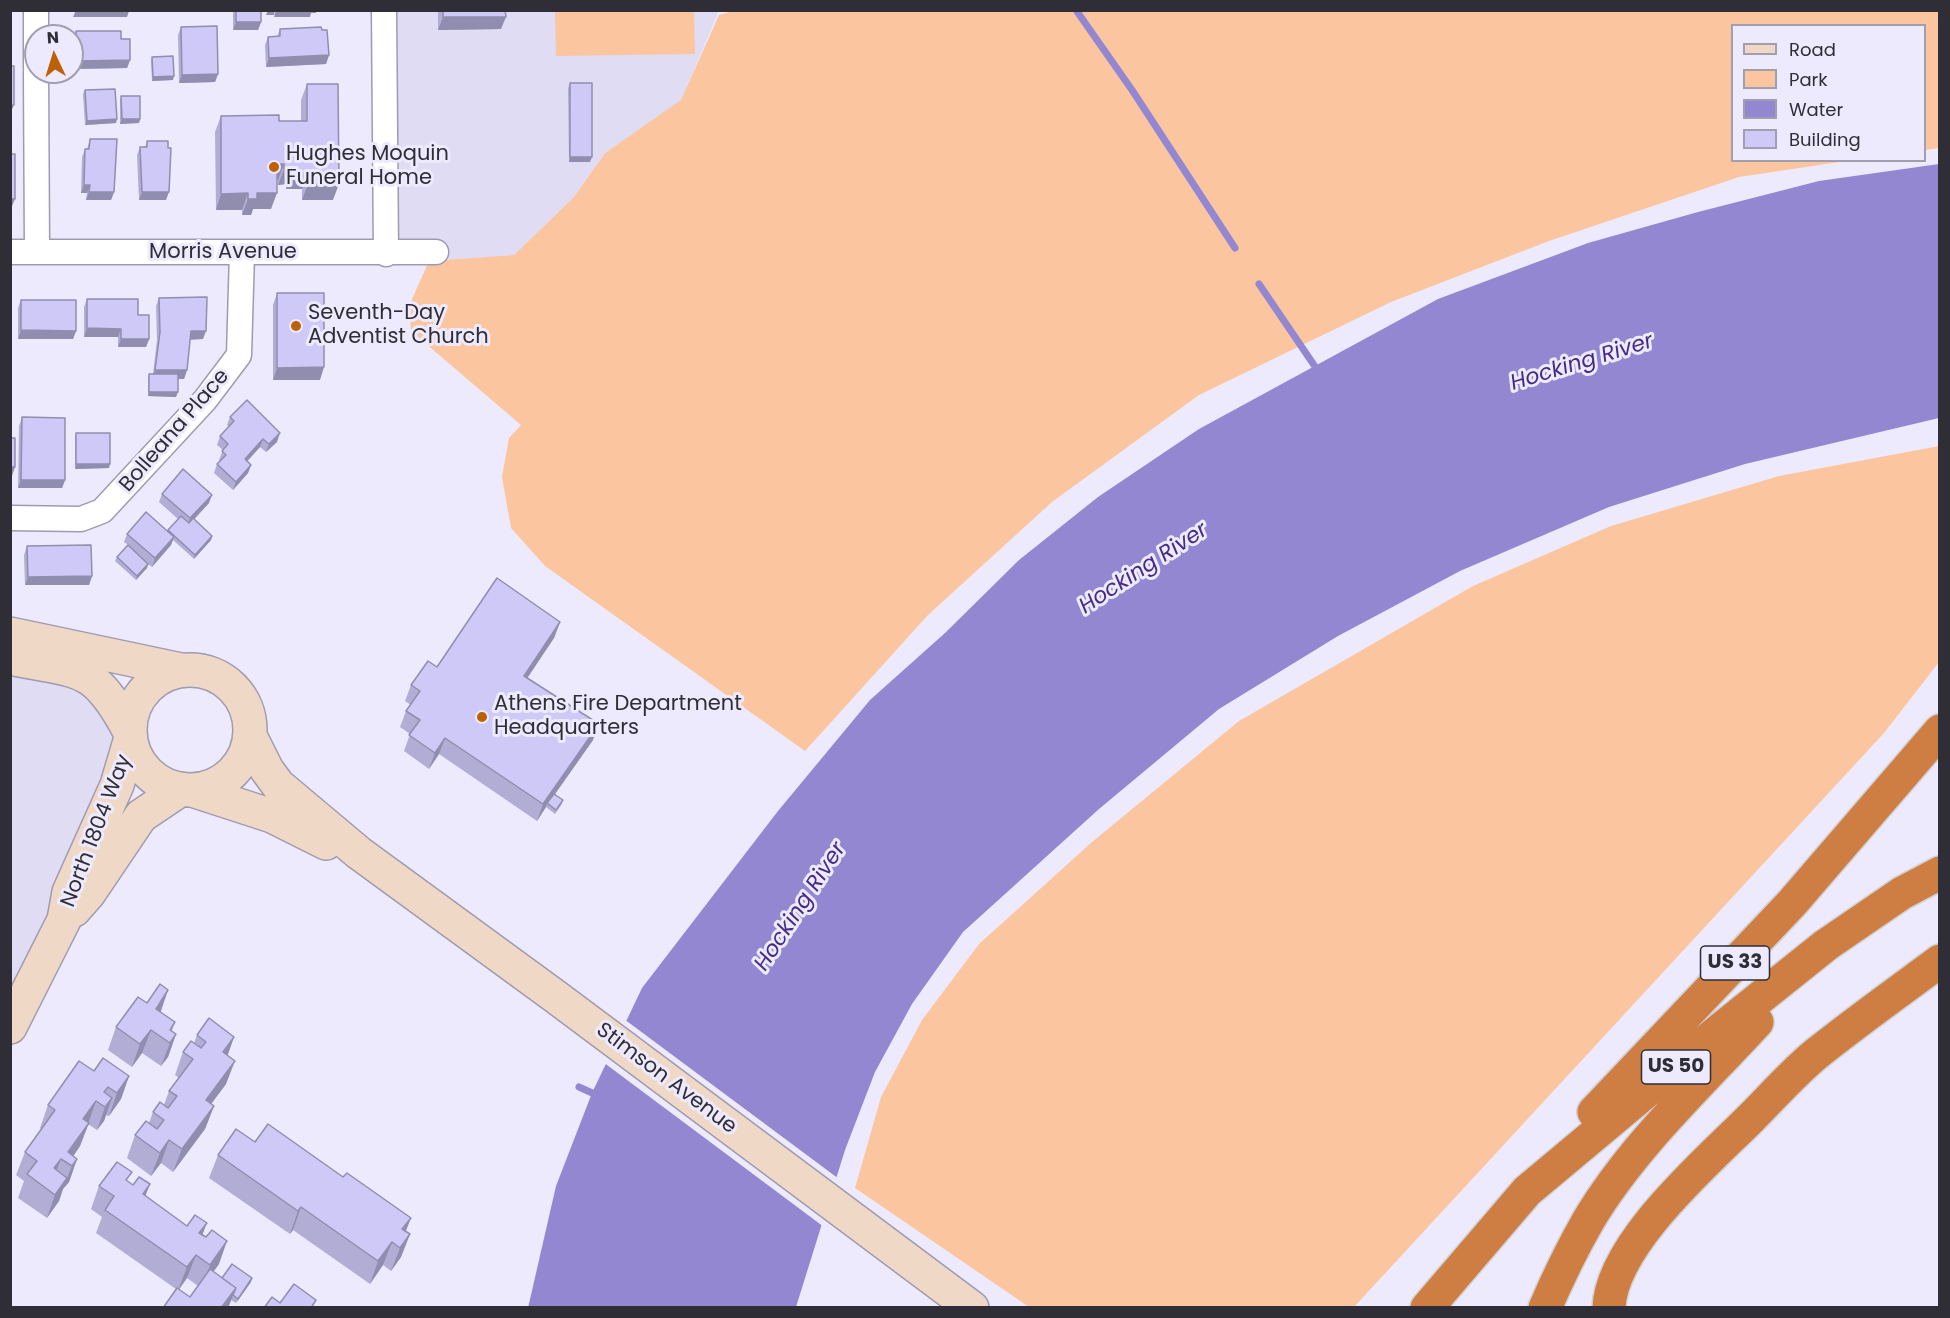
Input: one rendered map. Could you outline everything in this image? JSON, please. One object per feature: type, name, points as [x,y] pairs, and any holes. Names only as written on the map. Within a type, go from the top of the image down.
[{"type":"highway","name":"US 33","points":[[1427,1308],[1527,1191],[1555,1153],[1792,903],[1940,731]]},
{"type":"highway","name":"US 50","points":[[1527,1191],[1826,945],[1902,893],[1940,873]]},
{"type":"highway","points":[[1545,1308],[1589,1220],[1610,1190],[1666,1119],[1826,945]]},
{"type":"highway","points":[[1608,1305],[1624,1263],[1643,1231],[1668,1201],[1814,1055],[1940,961]]},
{"type":"main road","points":[[10,634],[181,670],[206,671],[231,685],[247,709],[250,736],[242,760],[231,774],[217,784],[186,790],[159,782],[136,758],[130,736],[117,709],[90,677],[69,668],[10,658]]},
{"type":"main road","points":[[130,736],[131,714],[145,689],[161,677],[181,670]]},
{"type":"main road","name":"North 1804 Way","points":[[64,920],[69,892],[117,785],[130,736]]},
{"type":"main road","name":"Stimson Avenue","points":[[250,736],[267,770],[278,785],[359,854],[556,997],[972,1308]]},
{"type":"main road","name":"North 1804 Way","points":[[10,1027],[64,920],[89,893],[141,816],[186,790]]},
{"type":"main road","name":"Stimson Avenue","points":[[186,790],[272,816],[326,843],[359,854]]},
{"type":"street","points":[[384,10],[386,254]]},
{"type":"street","points":[[36,84],[37,252]]},
{"type":"street","name":"Morris Avenue","points":[[10,252],[386,254],[435,252]]},
{"type":"street","name":"Bolleana Place","points":[[10,518],[81,519],[102,512],[205,400],[239,355],[242,337],[242,253]]},
{"type":"shaded area","points":[[719,10],[681,101],[605,153],[574,197],[514,255],[392,264],[392,11]]},
{"type":"shaded area","points":[[11,658],[47,663],[130,732],[11,1027]]},
{"type":"green space","points":[[555,11],[694,11],[695,54],[556,56]]},
{"type":"green space","points":[[733,11],[1939,11],[1939,148],[1926,150],[1926,24],[1731,24],[1731,162],[1839,162],[1739,177],[1549,241],[1391,302],[1199,395],[1052,502],[928,615],[805,751],[545,566],[511,528],[502,477],[509,438],[521,425],[411,331],[409,306],[429,261],[514,255],[574,197],[605,153],[681,100],[719,15]]},
{"type":"green space","points":[[1939,446],[1939,662],[1884,733],[1354,1307],[1029,1307],[855,1188],[881,1097],[922,1020],[979,944],[1092,842],[1239,721],[1473,586],[1611,526],[1779,476]]},
{"type":"water","name":"Hocking River","points":[[1939,164],[1939,418],[1745,464],[1609,507],[1460,571],[1338,636],[1219,709],[1099,809],[963,932],[912,1004],[875,1072],[845,1150],[796,1307],[528,1308],[556,1186],[592,1093],[642,988],[778,811],[870,700],[945,633],[1019,560],[1098,497],[1199,429],[1438,299],[1588,243],[1698,212],[1819,181]]},
{"type":"pier","points":[[624,1019],[839,1179],[824,1227],[603,1062]]},
{"type":"building","points":[[236,10],[261,10],[261,22],[236,22]]},
{"type":"building","points":[[443,10],[505,10],[506,17],[443,17]]},
{"type":"building","points":[[217,26],[218,74],[182,75],[181,27]]},
{"type":"building","points":[[321,27],[322,30],[327,30],[329,55],[269,58],[268,37],[280,36],[280,29]]},
{"type":"building","points":[[84,31],[121,31],[121,39],[130,39],[130,60],[84,61]]},
{"type":"building","points":[[173,56],[174,76],[153,77],[152,57]]},
{"type":"building","points":[[10,66],[14,66],[14,105],[10,105]]},
{"type":"building","points":[[570,83],[592,83],[592,157],[570,157]]},
{"type":"building","name":"Hughes Moquin Funeral Home","points":[[307,84],[338,84],[339,184],[308,184],[308,173],[292,173],[292,168],[284,169],[284,164],[277,164],[277,193],[257,193],[257,199],[248,199],[248,193],[221,194],[221,116],[279,115],[279,121],[307,121]]},
{"type":"building","points":[[115,89],[117,119],[87,121],[85,90]]},
{"type":"building","points":[[121,96],[140,96],[140,119],[122,119]]},
{"type":"building","points":[[90,139],[117,139],[114,192],[89,192],[90,185],[84,185],[85,149],[89,149]]},
{"type":"building","points":[[147,141],[168,141],[168,148],[171,148],[169,192],[142,192],[140,147],[147,147]]},
{"type":"building","points":[[10,154],[15,154],[15,199],[10,199]]},
{"type":"building","name":"Seventh-Day Adventist Church","points":[[277,293],[324,293],[324,367],[277,368]]},
{"type":"building","points":[[207,297],[206,331],[191,331],[187,370],[155,370],[160,332],[159,298]]},
{"type":"building","points":[[87,299],[138,299],[138,315],[149,315],[149,339],[121,339],[121,329],[87,328]]},
{"type":"building","points":[[21,300],[76,300],[76,331],[21,330]]},
{"type":"building","points":[[149,374],[178,374],[178,392],[149,392]]},
{"type":"building","points":[[247,400],[280,433],[269,444],[263,439],[245,459],[251,465],[236,482],[217,464],[226,455],[222,451],[228,444],[220,436],[234,421],[230,417]]},
{"type":"building","points":[[22,417],[65,418],[65,480],[21,480]]},
{"type":"building","points":[[76,433],[110,433],[110,464],[76,464]]},
{"type":"building","points":[[10,438],[15,438],[15,467],[10,467]]},
{"type":"building","points":[[183,469],[212,495],[190,518],[162,494]]},
{"type":"building","points":[[146,512],[174,537],[155,558],[127,534]]},
{"type":"building","points":[[181,516],[189,523],[193,518],[212,536],[195,555],[168,530]]},
{"type":"building","points":[[91,545],[92,576],[28,577],[27,546]]},
{"type":"building","points":[[128,545],[148,564],[137,576],[117,557]]},
{"type":"building","name":"Athens Fire Department Headquarters","points":[[497,578],[560,622],[524,676],[599,724],[543,804],[445,738],[435,753],[409,735],[420,720],[406,711],[420,691],[411,685],[428,661],[437,667]]},
{"type":"building","points":[[554,794],[563,800],[556,810],[547,803]]},
{"type":"building","points":[[160,984],[168,990],[156,1009],[175,1022],[170,1030],[176,1034],[170,1043],[151,1030],[140,1044],[116,1027],[138,997],[147,1003]]},
{"type":"building","points":[[209,1018],[234,1037],[223,1052],[235,1061],[206,1100],[214,1106],[182,1149],[169,1140],[160,1153],[135,1135],[146,1121],[157,1129],[164,1120],[153,1112],[160,1102],[168,1108],[177,1096],[169,1091],[193,1059],[183,1052],[191,1041],[201,1048],[206,1042],[197,1035]]},
{"type":"building","points":[[103,1058],[129,1076],[117,1093],[108,1087],[104,1092],[112,1098],[105,1107],[96,1101],[83,1119],[89,1123],[68,1152],[77,1159],[72,1166],[61,1159],[54,1168],[67,1178],[55,1195],[27,1174],[37,1161],[25,1152],[55,1110],[48,1105],[79,1061],[94,1071]]},
{"type":"building","points":[[268,1124],[343,1177],[347,1173],[411,1218],[402,1229],[410,1234],[400,1248],[392,1242],[378,1261],[301,1207],[298,1211],[218,1155],[236,1129],[255,1142]]},
{"type":"building","points":[[117,1162],[132,1172],[126,1180],[133,1185],[139,1177],[150,1184],[143,1194],[187,1226],[195,1215],[207,1223],[199,1233],[206,1237],[212,1230],[227,1241],[210,1265],[196,1255],[187,1267],[105,1210],[114,1196],[99,1186]]},
{"type":"building","points":[[232,1264],[252,1278],[238,1299],[233,1295],[236,1288],[222,1278]]},
{"type":"building","points":[[210,1269],[236,1288],[221,1308],[163,1308],[177,1288],[190,1297]]},
{"type":"building","points":[[294,1284],[316,1300],[311,1308],[264,1308],[272,1297],[280,1303]]},
{"type":"waterway","points":[[1076,10],[1132,90],[1235,248]]},
{"type":"waterway","points":[[1259,284],[1316,368]]},
{"type":"waterway","points":[[579,1087],[599,1096]]},
{"type":"place","name":"Hughes Moquin Funeral Home","points":[[274,167]]},
{"type":"place","name":"Seventh-Day Adventist Church","points":[[296,326]]},
{"type":"place","name":"Athens Fire Department Headquarters","points":[[482,717]]}]
